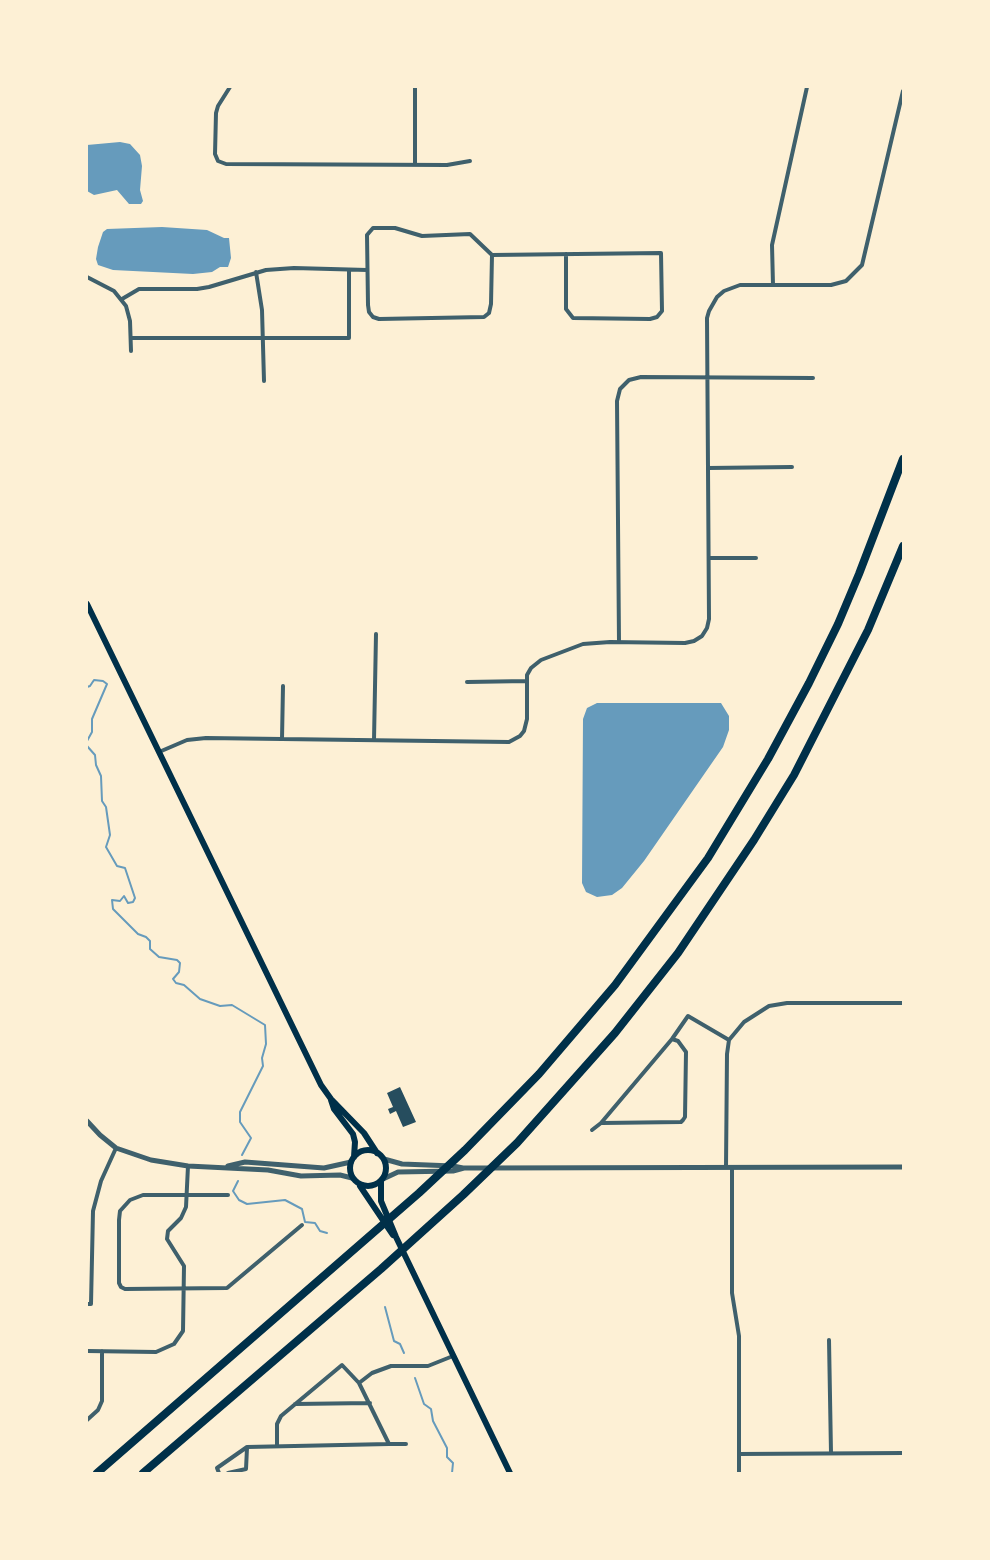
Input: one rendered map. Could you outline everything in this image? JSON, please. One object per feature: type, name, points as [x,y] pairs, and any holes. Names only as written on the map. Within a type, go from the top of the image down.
[{"type":"highway","points":[[97,1473],[369,1238],[465,1150],[539,1074],[615,985],[708,858],[768,759],[809,683],[860,574],[903,459]]},
{"type":"highway","points":[[142,1473],[381,1269],[463,1195],[517,1143],[648,992],[678,953],[754,840],[794,775],[868,630],[903,546]]},
{"type":"main road","points":[[87,604],[321,1084],[331,1099],[364,1133],[377,1153],[384,1159],[386,1168],[382,1180],[381,1201],[396,1237],[510,1473]]},
{"type":"main road","points":[[331,1099],[334,1109],[352,1133],[355,1142],[350,1170],[352,1178],[396,1237]]},
{"type":"main road","points":[[352,1160],[366,1150],[377,1153]]},
{"type":"main road","points":[[358,1184],[371,1186],[382,1180]]},
{"type":"street","points":[[230,87],[216,113],[214,148],[218,160],[226,164],[447,165],[470,161]]},
{"type":"street","points":[[415,87],[415,165]]},
{"type":"street","points":[[773,285],[772,245],[807,87]]},
{"type":"street","points":[[158,753],[196,738],[503,742],[515,740],[526,725],[527,675],[535,664],[560,651],[583,644],[685,643],[702,636],[709,619],[708,318],[717,297],[724,291],[740,285],[831,285],[846,281],[862,266],[903,91]]},
{"type":"street","points":[[492,255],[489,313],[484,317],[373,317],[368,309],[367,235],[373,228],[395,228],[422,236],[470,234],[492,255],[566,254],[661,253],[662,311],[657,317],[650,319],[573,318],[566,309],[566,254]]},
{"type":"street","points":[[122,299],[139,289],[196,290],[256,272],[294,268],[367,270]]},
{"type":"street","points":[[131,338],[349,338],[350,270]]},
{"type":"street","points":[[256,272],[261,297],[264,381]]},
{"type":"street","points":[[87,277],[114,291],[122,299],[129,314],[131,351]]},
{"type":"street","points":[[619,642],[617,401],[620,389],[634,378],[813,378]]},
{"type":"street","points":[[708,468],[792,467]]},
{"type":"street","points":[[709,558],[756,558]]},
{"type":"street","points":[[374,740],[376,634]]},
{"type":"street","points":[[467,681],[527,681]]},
{"type":"street","points":[[282,739],[283,686]]},
{"type":"street","points":[[739,1473],[739,1336],[732,1293],[726,1060],[729,1040],[744,1022],[769,1006],[787,1003],[903,1003]]},
{"type":"street","points":[[592,1130],[602,1123],[672,1039],[688,1016],[729,1040]]},
{"type":"street","points":[[602,1123],[681,1122],[683,1120],[685,1117],[686,1052],[678,1041],[672,1039]]},
{"type":"street","points":[[87,1120],[116,1148],[150,1160],[188,1166],[268,1170],[301,1176],[343,1175],[352,1178]]},
{"type":"street","points":[[89,1304],[93,1211],[101,1181],[116,1148]]},
{"type":"street","points":[[384,1159],[397,1164],[464,1168],[903,1167]]},
{"type":"street","points":[[222,1167],[245,1162],[324,1168],[352,1160]]},
{"type":"street","points":[[87,1351],[156,1352],[174,1344],[183,1331],[184,1266],[166,1239],[168,1231],[184,1214],[188,1166]]},
{"type":"street","points":[[382,1180],[398,1172],[453,1171],[464,1168]]},
{"type":"street","points":[[228,1195],[143,1195],[130,1200],[120,1211],[119,1283],[121,1287],[125,1289],[227,1288],[302,1225]]},
{"type":"street","points":[[829,1340],[831,1453]]},
{"type":"street","points":[[87,1420],[98,1410],[102,1401],[102,1351]]},
{"type":"street","points":[[359,1383],[372,1373],[391,1366],[428,1366],[453,1356]]},
{"type":"street","points":[[277,1446],[278,1424],[281,1416],[342,1365],[359,1383],[388,1444]]},
{"type":"street","points":[[294,1404],[370,1402]]},
{"type":"street","points":[[219,1473],[217,1468],[248,1447],[406,1444]]},
{"type":"street","points":[[228,1473],[246,1469],[248,1447]]},
{"type":"street","points":[[740,1454],[903,1453]]},
{"type":"water","points":[[120,142],[130,144],[140,155],[142,166],[140,190],[143,201],[141,204],[129,204],[117,190],[94,195],[87,191],[87,145]]},
{"type":"water","points":[[162,227],[207,230],[229,238],[231,258],[228,267],[193,274],[113,270],[98,265],[96,259],[98,247],[103,232],[107,229]]},
{"type":"water","points":[[597,703],[721,703],[729,716],[729,730],[723,747],[644,861],[622,888],[612,895],[597,897],[586,892],[582,883],[583,719],[587,708]]},
{"type":"building","points":[[400,1087],[416,1122],[403,1127],[396,1111],[390,1114],[388,1109],[393,1107],[387,1093]]},
{"type":"waterway","points":[[87,687],[94,680],[107,684],[92,719],[92,732],[87,741]]},
{"type":"waterway","points":[[87,746],[95,755],[101,776],[102,801],[106,807],[110,835],[106,847],[117,866],[125,868],[135,898],[133,902],[128,903],[124,896],[120,901],[112,900],[113,909],[138,934],[150,941],[150,949],[159,957],[177,960],[180,963],[179,972],[173,979],[176,983],[184,985],[200,999],[220,1006],[232,1005],[265,1025],[266,1044],[262,1058],[263,1066],[240,1112],[240,1122],[251,1138],[242,1155]]},
{"type":"waterway","points":[[238,1181],[233,1191],[239,1200],[247,1204],[285,1200],[302,1209],[305,1222],[315,1223],[320,1231],[327,1233]]},
{"type":"waterway","points":[[385,1307],[394,1341],[400,1344],[404,1353]]},
{"type":"waterway","points":[[415,1378],[424,1404],[431,1409],[433,1421],[447,1448],[447,1457],[453,1463],[452,1473]]}]
